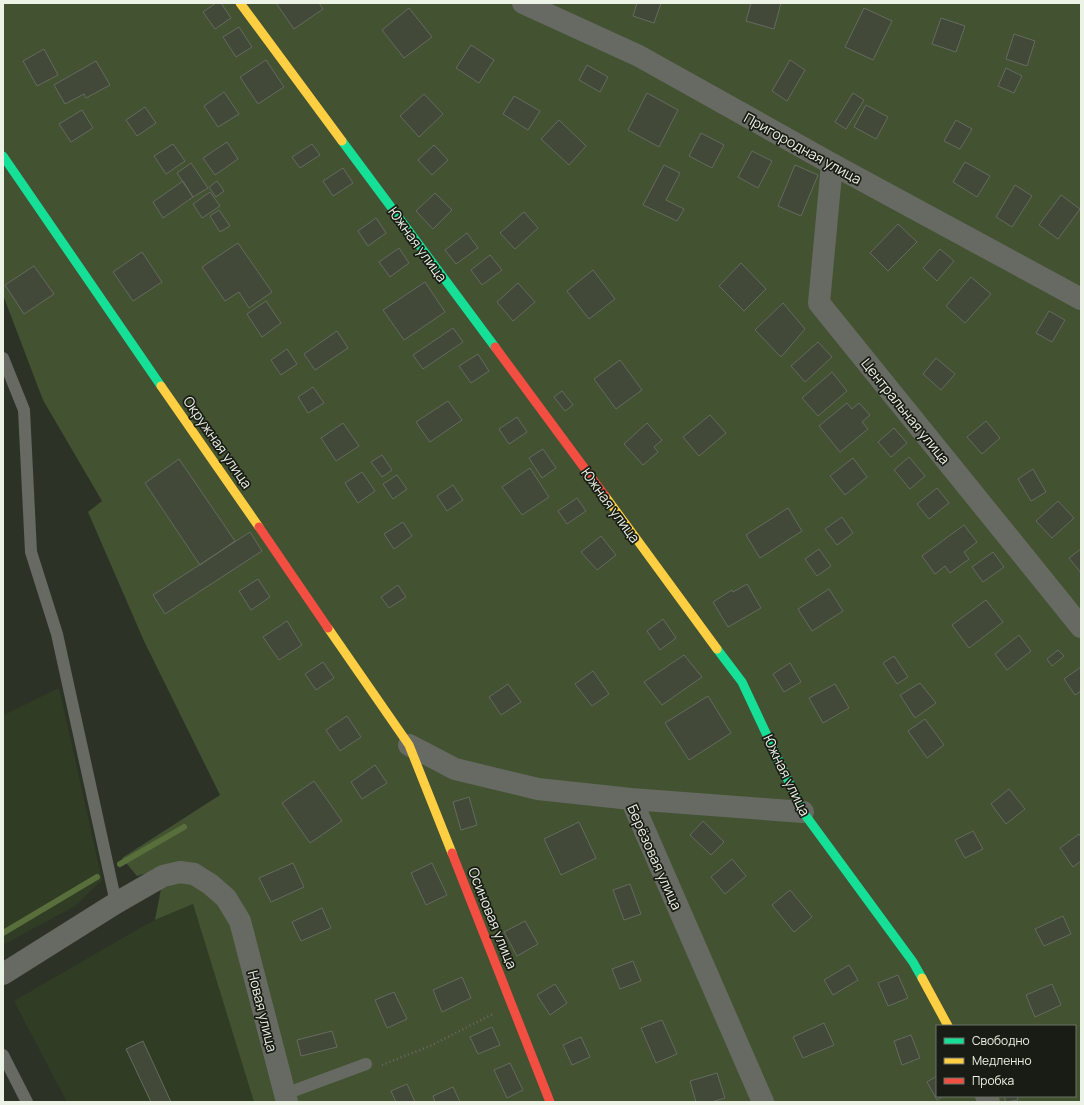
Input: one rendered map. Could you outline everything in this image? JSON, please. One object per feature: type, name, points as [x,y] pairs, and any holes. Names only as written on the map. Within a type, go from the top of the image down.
[{"type":"street","name":"Южная улица","points":[[240,3],[742,682],[803,812],[914,962],[947,1025]]},
{"type":"street","name":"Пригородная улица","points":[[523,3],[639,56],[832,164],[1081,299]]},
{"type":"street","name":"Окружная улица","points":[[3,156],[409,745]]},
{"type":"street","name":"Центральная улица","points":[[832,164],[819,303],[1081,627]]},
{"type":"street","name":"Берёзовая улица","points":[[409,745],[456,769],[515,784],[538,789],[631,799],[763,1102]]},
{"type":"street","name":"Осиновая улица","points":[[409,745],[550,1102]]},
{"type":"street","points":[[631,799],[803,812]]},
{"type":"street","name":"Новая улица","points":[[3,974],[162,876],[180,872],[194,874],[210,884],[226,898],[240,920],[286,1098]]},
{"type":"lane","points":[[3,358],[24,410],[31,552],[57,634],[116,903]]},
{"type":"lane","points":[[3,1055],[27,1102]]},
{"type":"lane","points":[[286,1098],[366,1064]]},
{"type":"path","points":[[366,1064],[377,1067],[430,1046],[512,1004]]},
{"type":"shaded area","points":[[3,3],[1081,3],[1081,1102],[254,1102],[193,904],[155,920],[165,868],[137,876],[122,858],[220,795],[144,641],[88,512],[102,501],[43,400],[3,295]]},
{"type":"shaded area","points":[[59,688],[102,880],[75,906],[3,945],[3,714],[4,715]]},
{"type":"shaded area","points":[[193,904],[254,1102],[67,1102],[14,1001],[147,924]]},
{"type":"building","points":[[216,3],[221,3],[231,18],[215,29],[203,12]]},
{"type":"building","points":[[276,3],[319,3],[323,9],[294,29]]},
{"type":"building","points":[[637,3],[661,3],[654,23],[633,16]]},
{"type":"building","points":[[751,3],[781,3],[774,29],[746,21]]},
{"type":"building","points":[[409,8],[432,37],[404,58],[382,30]]},
{"type":"building","points":[[864,8],[892,21],[873,60],[845,47]]},
{"type":"building","points":[[941,18],[965,26],[956,52],[932,44]]},
{"type":"building","points":[[239,27],[252,47],[236,57],[223,37]]},
{"type":"building","points":[[1014,34],[1035,41],[1027,66],[1006,59]]},
{"type":"building","points":[[471,45],[494,60],[479,83],[456,68]]},
{"type":"building","points":[[44,49],[58,75],[37,86],[23,61]]},
{"type":"building","points":[[266,60],[284,87],[258,104],[240,77]]},
{"type":"building","points":[[790,60],[805,70],[787,101],[772,91]]},
{"type":"building","points":[[96,61],[110,85],[86,98],[84,94],[65,104],[54,85]]},
{"type":"building","points":[[587,65],[608,77],[600,92],[579,80]]},
{"type":"building","points":[[1006,68],[1022,76],[1014,93],[998,86]]},
{"type":"building","points":[[224,92],[239,114],[218,127],[204,106]]},
{"type":"building","points":[[647,93],[678,110],[659,147],[628,130]]},
{"type":"building","points":[[853,93],[864,100],[846,129],[835,122]]},
{"type":"building","points":[[424,94],[443,114],[419,137],[400,116]]},
{"type":"building","points":[[514,96],[540,111],[528,130],[503,114]]},
{"type":"building","points":[[866,105],[888,117],[876,139],[854,127]]},
{"type":"building","points":[[145,107],[156,123],[137,136],[126,120]]},
{"type":"building","points":[[82,110],[93,128],[71,142],[59,124]]},
{"type":"building","points":[[559,120],[586,146],[569,165],[541,139]]},
{"type":"building","points":[[956,120],[972,129],[960,149],[944,141]]},
{"type":"building","points":[[701,133],[724,145],[712,168],[689,156]]},
{"type":"building","points":[[227,142],[238,159],[215,175],[203,158]]},
{"type":"building","points":[[173,144],[185,161],[166,174],[154,156]]},
{"type":"building","points":[[312,144],[320,155],[300,168],[292,157]]},
{"type":"building","points":[[434,145],[448,160],[432,175],[418,160]]},
{"type":"building","points":[[752,151],[772,161],[758,188],[738,177]]},
{"type":"building","points":[[965,162],[990,176],[977,197],[953,182]]},
{"type":"building","points":[[191,163],[208,188],[193,197],[177,173]]},
{"type":"building","points":[[664,165],[680,173],[666,200],[684,209],[677,221],[643,205]]},
{"type":"building","points":[[795,165],[818,175],[801,216],[778,206]]},
{"type":"building","points":[[343,168],[353,183],[333,196],[323,181]]},
{"type":"building","points":[[183,181],[193,197],[163,218],[153,202]]},
{"type":"building","points":[[217,181],[224,191],[216,197],[209,187]]},
{"type":"building","points":[[1015,185],[1032,196],[1012,227],[996,217]]},
{"type":"building","points":[[210,192],[220,206],[202,218],[193,204]]},
{"type":"building","points":[[435,193],[452,210],[433,229],[416,211]]},
{"type":"building","points":[[1061,195],[1080,209],[1058,239],[1039,225]]},
{"type":"building","points":[[219,210],[230,226],[220,232],[210,216]]},
{"type":"building","points":[[524,212],[538,228],[515,249],[500,233]]},
{"type":"building","points":[[376,218],[386,233],[368,246],[358,231]]},
{"type":"building","points":[[898,224],[917,242],[888,271],[870,253]]},
{"type":"building","points":[[467,233],[478,248],[456,264],[445,250]]},
{"type":"building","points":[[238,243],[272,292],[249,308],[239,292],[225,301],[202,267]]},
{"type":"building","points":[[399,248],[409,263],[390,277],[379,262]]},
{"type":"building","points":[[940,249],[954,261],[937,281],[923,268]]},
{"type":"building","points":[[142,252],[162,282],[133,301],[113,272]]},
{"type":"building","points":[[490,255],[502,270],[482,285],[471,270]]},
{"type":"building","points":[[741,263],[766,289],[744,311],[719,286]]},
{"type":"building","points":[[34,266],[54,294],[24,314],[5,285]]},
{"type":"building","points":[[593,270],[615,299],[589,319],[567,291]]},
{"type":"building","points":[[971,277],[991,294],[965,323],[946,306]]},
{"type":"building","points":[[425,282],[445,312],[404,340],[383,310]]},
{"type":"building","points":[[518,283],[535,302],[513,321],[497,302]]},
{"type":"building","points":[[266,301],[281,323],[262,337],[247,314]]},
{"type":"building","points":[[783,303],[805,329],[781,357],[755,330]]},
{"type":"building","points":[[1049,311],[1065,320],[1052,342],[1036,333]]},
{"type":"building","points":[[453,328],[463,342],[423,369],[413,355]]},
{"type":"building","points":[[337,331],[348,348],[315,370],[304,354]]},
{"type":"building","points":[[818,342],[832,357],[805,382],[791,366]]},
{"type":"building","points":[[287,349],[297,364],[281,375],[271,360]]},
{"type":"building","points":[[478,354],[489,371],[471,383],[459,366]]},
{"type":"building","points":[[936,358],[955,374],[941,390],[923,374]]},
{"type":"building","points":[[620,360],[642,390],[616,409],[594,379]]},
{"type":"building","points":[[832,372],[847,391],[818,416],[802,398]]},
{"type":"building","points":[[313,387],[324,403],[308,413],[298,397]]},
{"type":"building","points":[[562,391],[573,405],[565,411],[554,397]]},
{"type":"building","points":[[448,401],[462,420],[430,442],[416,422]]},
{"type":"building","points":[[847,403],[852,409],[859,403],[870,415],[862,422],[868,429],[840,452],[819,426]]},
{"type":"building","points":[[710,415],[726,433],[699,456],[683,437]]},
{"type":"building","points":[[517,417],[527,432],[509,444],[499,429]]},
{"type":"building","points":[[986,421],[1000,438],[982,454],[967,437]]},
{"type":"building","points":[[343,423],[359,446],[336,461],[321,438]]},
{"type":"building","points":[[647,423],[662,440],[654,447],[658,452],[643,465],[624,444]]},
{"type":"building","points":[[894,428],[907,443],[891,457],[878,442]]},
{"type":"building","points":[[543,449],[556,468],[542,478],[529,458]]},
{"type":"building","points":[[382,455],[392,470],[382,477],[371,462]]},
{"type":"building","points":[[909,457],[925,476],[910,489],[894,470]]},
{"type":"building","points":[[853,458],[867,477],[845,495],[830,476]]},
{"type":"building","points":[[179,459],[235,541],[200,565],[145,483]]},
{"type":"building","points":[[530,468],[549,497],[522,515],[502,487]]},
{"type":"building","points":[[1033,469],[1046,492],[1031,501],[1018,479]]},
{"type":"building","points":[[362,472],[375,491],[358,503],[345,483]]},
{"type":"building","points":[[397,475],[407,489],[393,499],[383,484]]},
{"type":"building","points":[[453,485],[463,500],[447,511],[437,496]]},
{"type":"building","points":[[937,488],[949,503],[929,519],[917,504]]},
{"type":"building","points":[[577,498],[586,511],[567,524],[558,511]]},
{"type":"building","points":[[1058,501],[1074,518],[1052,538],[1036,521]]},
{"type":"building","points":[[788,508],[802,531],[760,558],[746,535]]},
{"type":"building","points":[[842,517],[853,533],[837,545],[825,529]]},
{"type":"building","points":[[403,522],[412,536],[394,549],[384,534]]},
{"type":"building","points":[[964,525],[977,542],[964,552],[969,559],[950,573],[945,566],[935,574],[922,556]]},
{"type":"building","points":[[250,532],[262,551],[165,614],[153,595]]},
{"type":"building","points":[[601,536],[616,555],[597,570],[581,552]]},
{"type":"building","points":[[819,549],[831,566],[817,576],[805,559]]},
{"type":"building","points":[[1081,549],[1081,573],[1069,558]]},
{"type":"building","points":[[993,552],[1004,567],[983,582],[972,567]]},
{"type":"building","points":[[258,579],[270,597],[251,610],[239,591]]},
{"type":"building","points":[[747,584],[761,608],[728,627],[713,602],[732,590],[733,592]]},
{"type":"building","points":[[398,585],[406,597],[389,608],[381,597]]},
{"type":"building","points":[[829,589],[843,611],[812,631],[798,609]]},
{"type":"building","points":[[986,600],[1003,622],[969,648],[952,625]]},
{"type":"building","points":[[663,619],[676,638],[660,650],[647,631]]},
{"type":"building","points":[[287,621],[302,645],[279,660],[263,637]]},
{"type":"building","points":[[1019,635],[1031,651],[1007,670],[995,654]]},
{"type":"building","points":[[1058,650],[1064,656],[1052,666],[1047,659]]},
{"type":"building","points":[[684,655],[702,677],[662,705],[644,682]]},
{"type":"building","points":[[894,656],[908,677],[897,684],[883,663]]},
{"type":"building","points":[[323,662],[334,678],[316,690],[305,674]]},
{"type":"building","points":[[790,663],[801,682],[784,692],[773,674]]},
{"type":"building","points":[[1081,667],[1081,691],[1075,695],[1064,679]]},
{"type":"building","points":[[593,671],[609,694],[592,706],[575,684]]},
{"type":"building","points":[[920,683],[936,703],[915,718],[900,695]]},
{"type":"building","points":[[508,684],[521,702],[501,715],[489,697]]},
{"type":"building","points":[[835,684],[849,708],[823,723],[809,698]]},
{"type":"building","points":[[708,696],[731,733],[689,760],[665,723]]},
{"type":"building","points":[[347,716],[361,737],[340,751],[326,730]]},
{"type":"building","points":[[925,719],[944,745],[927,758],[908,731]]},
{"type":"building","points":[[375,765],[387,783],[362,799],[351,782]]},
{"type":"building","points":[[314,781],[342,821],[310,843],[282,803]]},
{"type":"building","points":[[1009,789],[1025,809],[1006,824],[991,804]]},
{"type":"building","points":[[469,797],[477,825],[461,830],[453,802]]},
{"type":"building","points":[[703,821],[724,842],[711,855],[690,835]]},
{"type":"building","points":[[579,822],[596,858],[561,875],[544,839]]},
{"type":"building","points":[[973,831],[983,849],[965,858],[955,840]]},
{"type":"building","points":[[1079,834],[1081,837],[1081,861],[1073,867],[1060,848]]},
{"type":"building","points":[[732,859],[746,876],[725,894],[711,877]]},
{"type":"building","points":[[293,863],[304,887],[271,902],[259,878]]},
{"type":"building","points":[[432,863],[447,895],[426,905],[411,873]]},
{"type":"building","points":[[630,884],[641,914],[624,920],[613,890]]},
{"type":"building","points":[[790,890],[812,917],[794,932],[772,905]]},
{"type":"building","points":[[322,908],[331,928],[301,941],[292,922]]},
{"type":"building","points":[[1063,916],[1071,934],[1044,946],[1035,929]]},
{"type":"building","points":[[525,921],[538,944],[517,956],[504,932]]},
{"type":"building","points":[[633,961],[641,981],[620,989],[612,969]]},
{"type":"building","points":[[849,965],[858,980],[833,995],[824,980]]},
{"type":"building","points":[[898,975],[908,998],[888,1006],[878,983]]},
{"type":"building","points":[[462,977],[471,998],[442,1012],[433,990]]},
{"type":"building","points":[[555,984],[567,1003],[550,1015],[537,995]]},
{"type":"building","points":[[1052,984],[1061,1005],[1035,1017],[1026,995]]},
{"type":"building","points":[[394,992],[407,1019],[387,1028],[375,1000]]},
{"type":"building","points":[[662,1020],[677,1054],[656,1063],[641,1028]]},
{"type":"building","points":[[824,1023],[834,1045],[803,1058],[793,1037]]},
{"type":"building","points":[[492,1027],[500,1045],[478,1054],[470,1037]]},
{"type":"building","points":[[332,1031],[337,1047],[301,1056],[297,1040]]},
{"type":"building","points":[[911,1035],[920,1058],[902,1065],[894,1041]]},
{"type":"building","points":[[581,1037],[590,1057],[572,1065],[563,1045]]},
{"type":"building","points":[[143,1041],[171,1102],[151,1102],[126,1049]]},
{"type":"building","points":[[510,1063],[523,1090],[507,1098],[494,1070]]},
{"type":"building","points":[[717,1073],[725,1098],[711,1102],[696,1102],[690,1081]]},
{"type":"building","points":[[936,1077],[936,1097],[942,1097],[937,1100],[927,1082]]},
{"type":"building","points":[[407,1084],[415,1102],[396,1102],[391,1091]]},
{"type":"building","points":[[453,1087],[460,1102],[435,1102],[433,1096]]},
{"type":"building","points":[[1004,1097],[1017,1097],[1018,1100],[1006,1102]]},
{"type":"waterway","points":[[120,864],[184,827]]},
{"type":"waterway","points":[[3,933],[97,877]]},
{"type":"traffic: fast","points":[[342,141],[495,347]]},
{"type":"traffic: fast","points":[[3,156],[161,386]]},
{"type":"traffic: fast","points":[[717,649],[742,682],[803,812],[913,962],[922,978]]},
{"type":"traffic: slow","points":[[240,3],[342,141]]},
{"type":"traffic: slow","points":[[161,386],[259,527]]},
{"type":"traffic: slow","points":[[605,496],[717,649]]},
{"type":"traffic: slow","points":[[328,628],[409,745],[452,853]]},
{"type":"traffic: slow","points":[[922,978],[947,1025]]},
{"type":"traffic: jam","points":[[495,347],[605,496]]},
{"type":"traffic: jam","points":[[259,527],[328,628]]},
{"type":"traffic: jam","points":[[452,853],[550,1102]]}]
